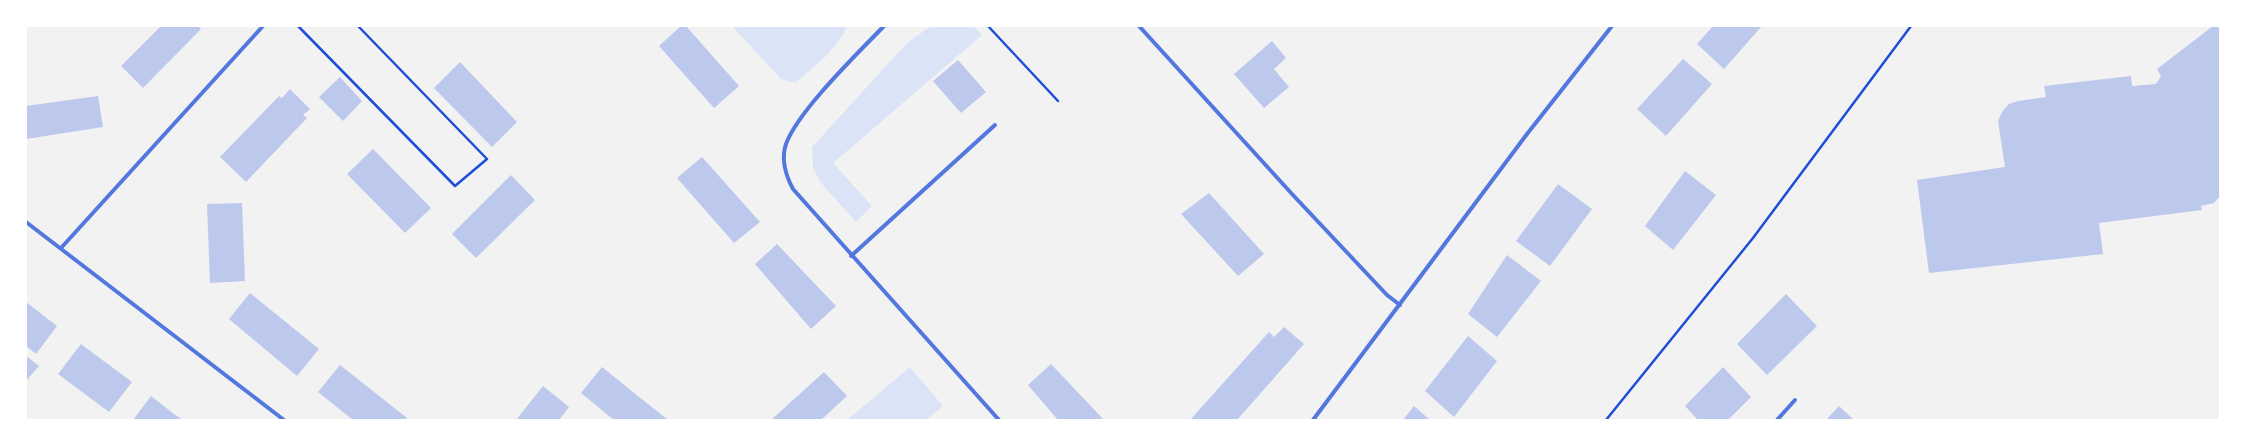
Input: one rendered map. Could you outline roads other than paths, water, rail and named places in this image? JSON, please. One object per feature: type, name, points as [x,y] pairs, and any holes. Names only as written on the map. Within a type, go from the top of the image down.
[{"type":"street","points":[[61,248],[263,26]]},
{"type":"street","points":[[884,26],[813,104],[793,129],[785,146],[784,163],[787,177],[793,189],[851,256],[999,420]]},
{"type":"street","points":[[1140,26],[1292,194],[1387,295],[1400,305]]},
{"type":"street","points":[[1313,420],[1527,134],[1612,26]]},
{"type":"street","points":[[851,256],[995,125]]},
{"type":"street","points":[[26,222],[284,420]]},
{"type":"street","points":[[1777,420],[1795,400]]}]
